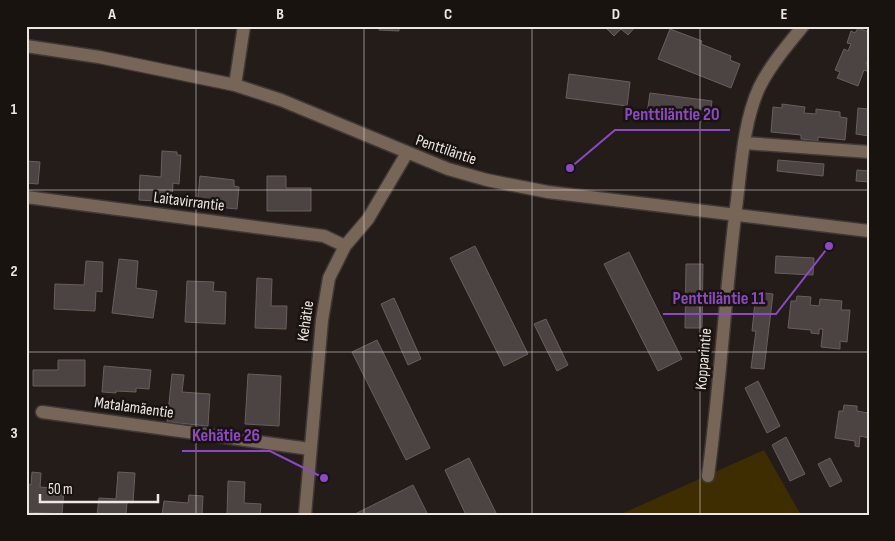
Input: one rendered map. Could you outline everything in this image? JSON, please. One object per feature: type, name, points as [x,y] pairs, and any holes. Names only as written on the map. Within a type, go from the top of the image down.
[{"type":"street","points":[[235,85],[244,26]]},
{"type":"street","name":"Kopparintie","points":[[708,476],[727,276],[749,117],[759,89],[771,68],[803,26]]},
{"type":"street","name":"Penttiläntie","points":[[26,46],[99,57],[235,85],[281,100],[448,169],[487,180],[548,192],[869,231]]},
{"type":"street","points":[[745,143],[869,152]]},
{"type":"street","name":"Kehätie","points":[[305,515],[322,320],[329,278],[345,246],[368,219],[407,153]]},
{"type":"street","name":"Laitavirrantie","points":[[26,197],[324,236],[345,246]]},
{"type":"street","name":"Matalamäentie","points":[[42,412],[310,449]]},
{"type":"shaded area","points":[[764,450],[801,515],[619,515]]},
{"type":"building","points":[[380,26],[399,26],[399,31],[379,30]]},
{"type":"building","points":[[604,26],[636,26],[628,35],[621,29],[614,36]]},
{"type":"building","points":[[858,28],[869,32],[869,58],[866,64],[869,65],[869,72],[864,70],[858,86],[837,78],[840,72],[835,70],[844,49],[848,51],[851,44],[847,43],[851,31],[855,33]]},
{"type":"building","points":[[670,29],[702,41],[701,44],[731,56],[730,60],[740,64],[731,88],[658,59]]},
{"type":"building","points":[[569,74],[630,82],[627,106],[566,98]]},
{"type":"building","points":[[650,93],[712,101],[709,122],[647,114]]},
{"type":"building","points":[[782,104],[805,107],[804,113],[816,114],[816,109],[840,112],[840,117],[847,118],[845,140],[818,137],[818,141],[801,139],[801,135],[771,132],[773,107],[782,108]]},
{"type":"building","points":[[868,104],[869,136],[856,134],[858,108],[868,109]]},
{"type":"building","points":[[26,151],[28,152],[27,161],[40,162],[38,184],[26,183]]},
{"type":"building","points":[[162,151],[177,152],[177,155],[181,155],[179,184],[173,183],[172,202],[139,200],[140,175],[161,177]]},
{"type":"building","points":[[778,160],[824,164],[823,176],[777,171]]},
{"type":"building","points":[[857,170],[869,171],[869,182],[856,181]]},
{"type":"building","points":[[200,176],[234,180],[234,186],[239,187],[237,209],[197,205]]},
{"type":"building","points":[[267,176],[286,176],[286,188],[311,188],[311,211],[267,211]]},
{"type":"building","points":[[475,246],[528,354],[504,366],[450,258]]},
{"type":"building","points":[[629,252],[682,359],[658,371],[604,264]]},
{"type":"building","points":[[776,256],[814,258],[813,275],[775,273]]},
{"type":"building","points":[[119,259],[138,261],[136,288],[157,291],[153,318],[112,313]]},
{"type":"building","points":[[86,261],[103,262],[102,292],[96,291],[95,311],[54,309],[55,284],[84,285]]},
{"type":"building","points":[[686,264],[703,264],[702,328],[685,328]]},
{"type":"building","points":[[257,278],[272,279],[271,306],[287,306],[286,329],[255,328]]},
{"type":"building","points":[[187,281],[214,282],[213,291],[226,292],[225,324],[185,322]]},
{"type":"building","points":[[756,292],[773,294],[764,369],[751,368],[756,331],[752,331]]},
{"type":"building","points":[[797,296],[811,297],[810,305],[819,306],[820,299],[842,301],[841,310],[850,310],[847,342],[840,341],[840,349],[821,347],[823,329],[819,329],[819,334],[811,333],[811,330],[788,328],[791,301],[796,301]]},
{"type":"building","points":[[394,298],[421,359],[408,365],[381,304]]},
{"type":"building","points":[[546,319],[568,365],[557,371],[534,324]]},
{"type":"building","points":[[377,340],[430,448],[406,460],[352,352]]},
{"type":"building","points":[[58,360],[85,360],[85,386],[33,386],[33,370],[58,370]]},
{"type":"building","points":[[104,366],[151,370],[149,389],[136,388],[136,392],[102,392]]},
{"type":"building","points":[[172,374],[184,375],[182,392],[210,394],[208,426],[167,422]]},
{"type":"building","points":[[248,374],[281,376],[279,426],[245,424]]},
{"type":"building","points":[[758,381],[780,426],[767,433],[745,388]]},
{"type":"building","points":[[844,405],[857,406],[857,411],[868,413],[869,405],[869,438],[860,436],[859,447],[855,446],[855,441],[835,438],[839,411],[843,411]]},
{"type":"building","points":[[786,437],[805,474],[790,481],[772,445]]},
{"type":"building","points":[[469,458],[497,515],[466,515],[445,470]]},
{"type":"building","points":[[830,458],[842,481],[830,487],[818,464]]},
{"type":"building","points":[[32,472],[41,473],[40,487],[64,489],[62,514],[26,512],[26,484],[31,485]]},
{"type":"building","points":[[118,472],[135,473],[133,503],[127,502],[126,515],[97,515],[99,498],[116,499]]},
{"type":"building","points":[[228,481],[245,482],[244,503],[261,504],[260,515],[227,515]]},
{"type":"building","points":[[413,485],[428,515],[353,515]]},
{"type":"building","points":[[189,495],[203,496],[202,515],[162,515],[164,501],[188,503]]},
{"type":"place","name":"Penttiläntie 20","points":[[570,168]]},
{"type":"place","name":"Penttiläntie 11","points":[[829,246]]},
{"type":"place","name":"Kehätie 26","points":[[324,478]]}]
